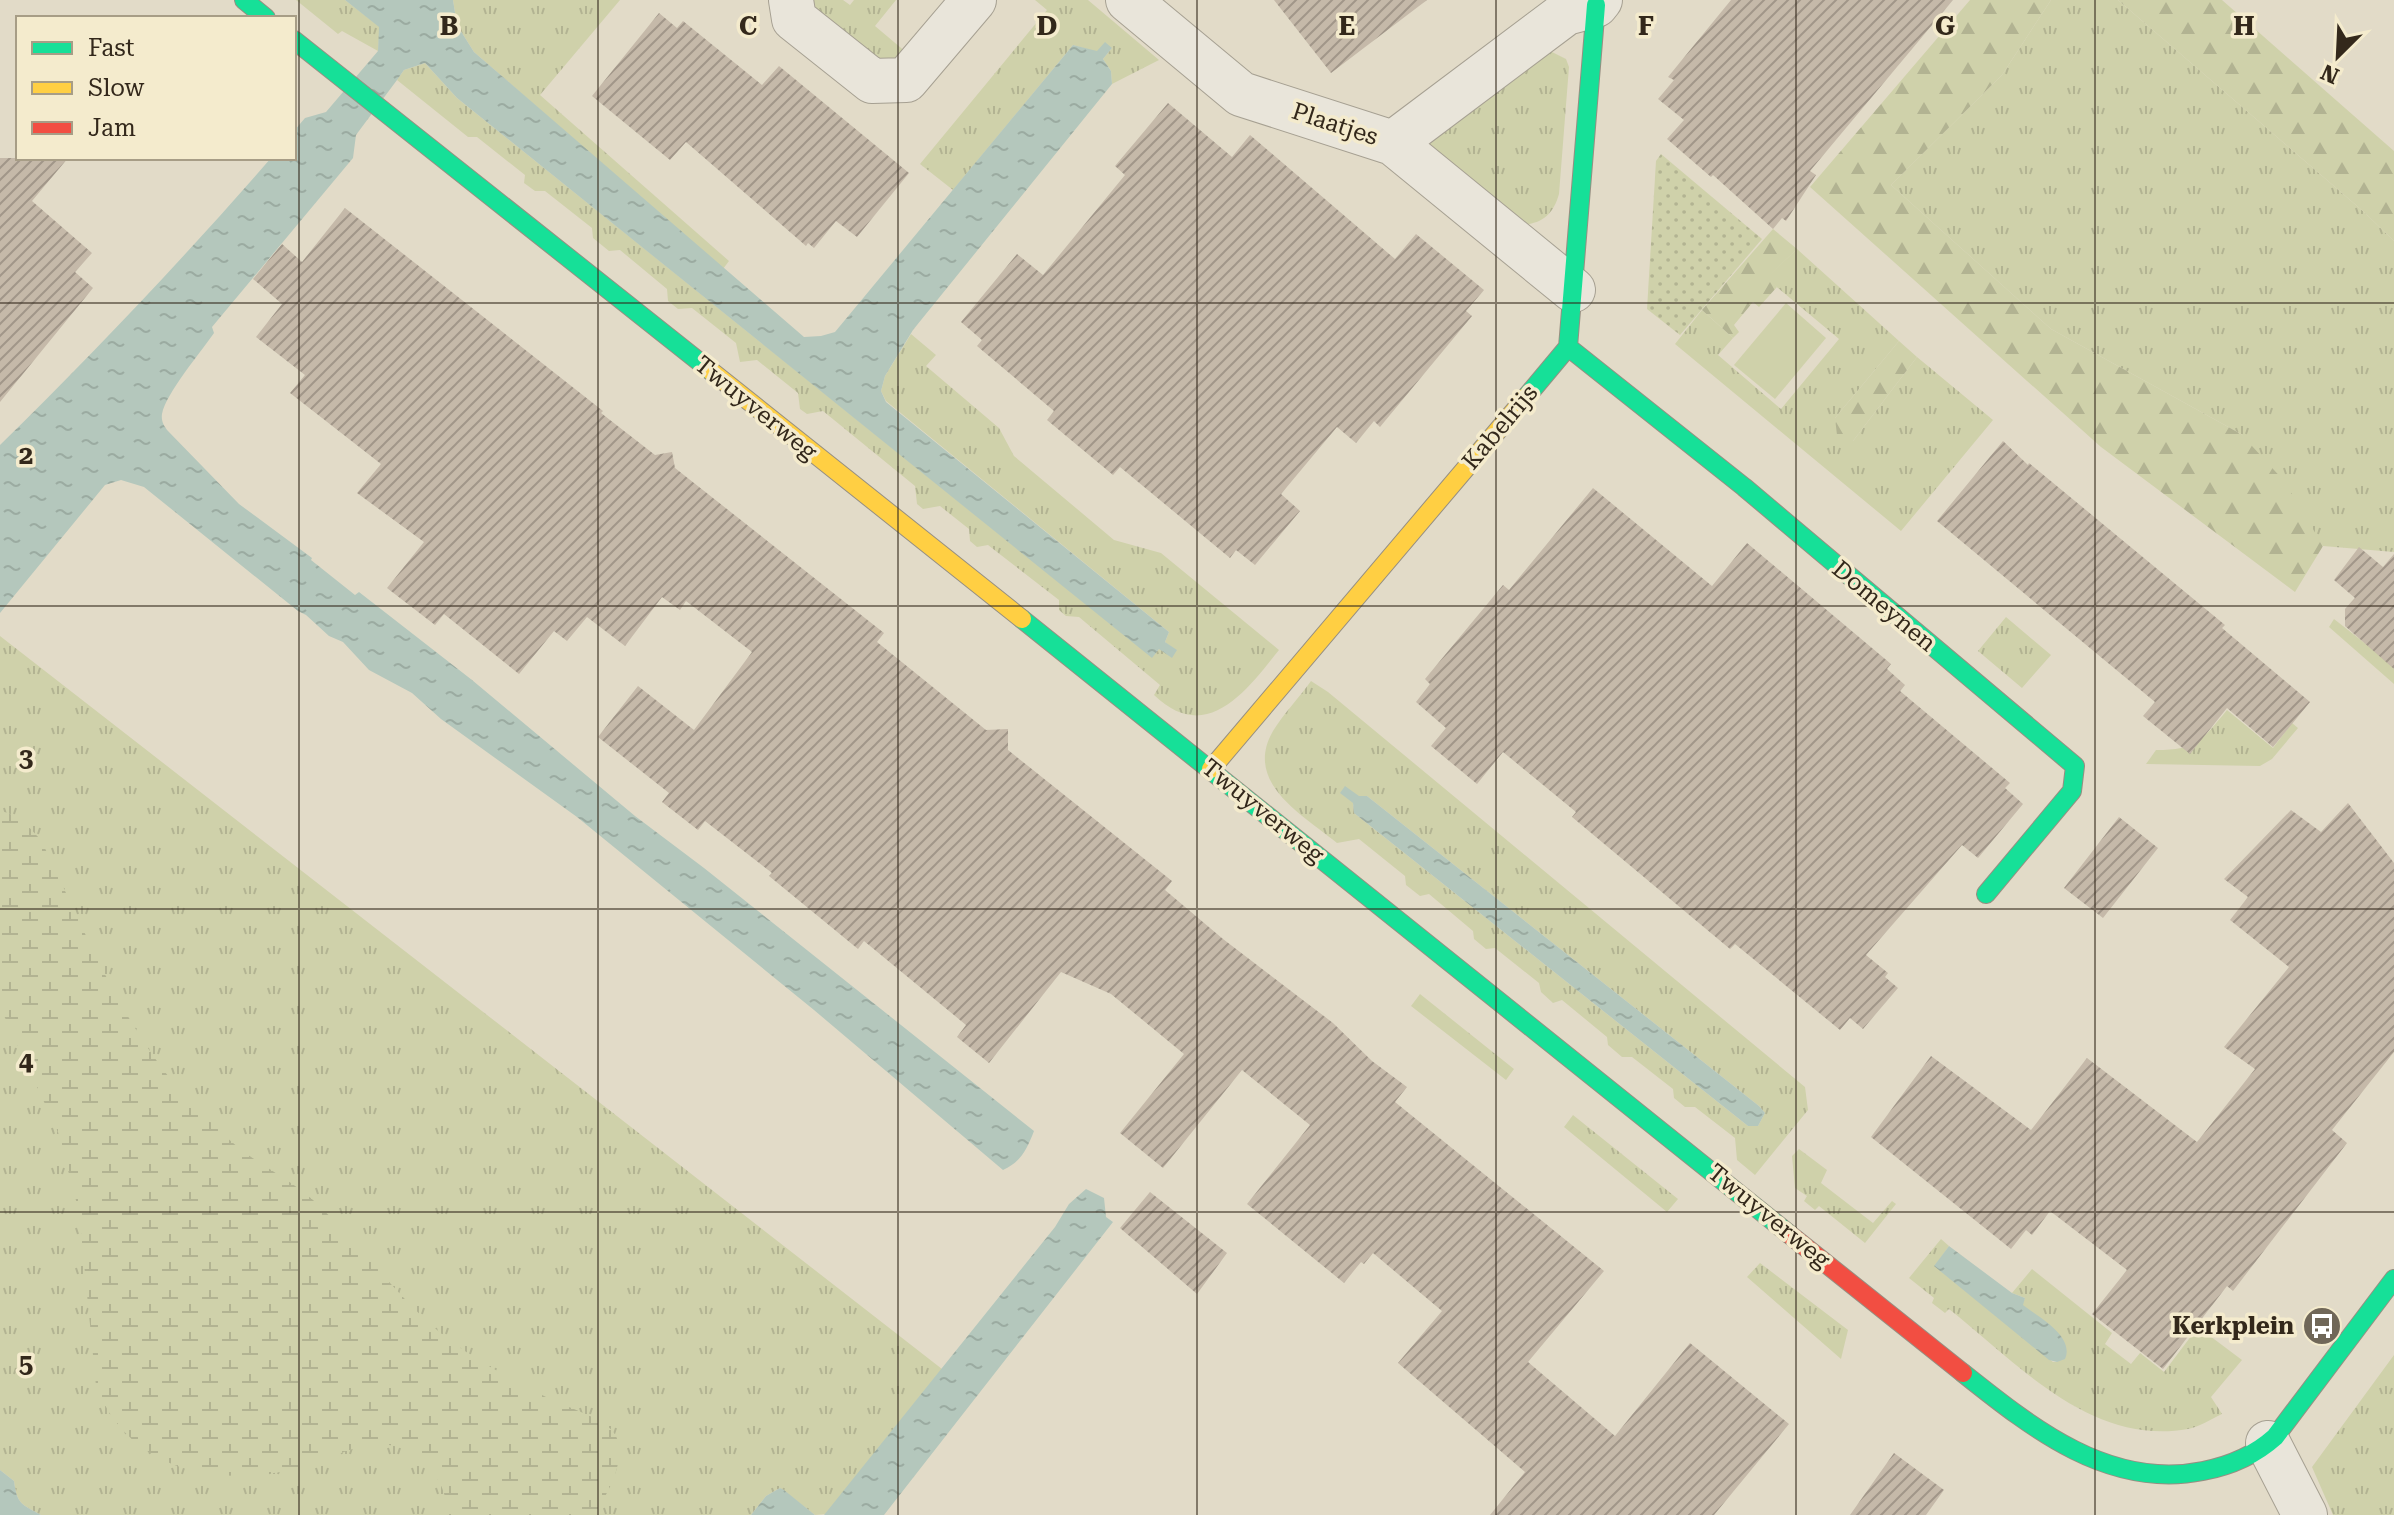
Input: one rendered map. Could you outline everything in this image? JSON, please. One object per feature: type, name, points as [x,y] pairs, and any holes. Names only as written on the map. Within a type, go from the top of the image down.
[{"type":"street","points":[[244,0],[264,16]]},
{"type":"street","points":[[791,0],[794,19],[872,81],[906,80],[974,0]]},
{"type":"street","name":"Plaatjes","points":[[1128,0],[1241,94],[1393,143],[1573,290]]},
{"type":"street","points":[[1393,143],[1566,13],[1598,2],[1568,347]]},
{"type":"street","name":"Twuyverweg","points":[[296,42],[2030,1425],[2066,1448],[2111,1467],[2151,1476],[2188,1477],[2231,1464],[2268,1443]]},
{"type":"street","name":"Kabelrijs","points":[[1211,769],[1568,347]]},
{"type":"street","name":"Domeynen","points":[[1568,347],[1744,487],[2075,766],[2072,791],[1986,894]]},
{"type":"street","points":[[2305,1515],[2268,1443],[2394,1279]]},
{"type":"green space","points":[[296,0],[345,0],[380,27],[378,51],[342,31],[338,34]]},
{"type":"green space","points":[[453,0],[620,0],[540,95],[729,261],[723,269],[474,52],[457,25]]},
{"type":"green space","points":[[811,0],[843,0],[850,5],[854,0],[896,0],[875,26],[907,53],[890,59],[873,57],[815,10]]},
{"type":"green space","points":[[1035,0],[1088,0],[1159,60],[1112,84],[1111,71],[1103,59],[1112,48],[1097,52],[1073,45],[953,190],[920,164],[1047,10]]},
{"type":"green space","points":[[1970,0],[2051,0],[2002,75],[1891,185],[2051,329],[2241,434],[2285,482],[2323,546],[2295,592],[2101,447],[1810,187]]},
{"type":"green space","points":[[2051,0],[2118,0],[2394,241],[2394,552],[2323,546],[2241,434],[2051,329],[1891,185],[2002,75]]},
{"type":"green space","points":[[2118,0],[2222,0],[2394,151],[2394,241],[2364,212]]},
{"type":"green space","points":[[1550,51],[1566,59],[1569,67],[1559,194],[1546,217],[1535,223],[1520,225],[1428,147],[1431,136]]},
{"type":"green space","points":[[425,63],[457,98],[1152,657],[1159,649],[1176,651],[1165,642],[1169,632],[886,401],[881,391],[885,376],[911,334],[936,355],[926,366],[999,428],[1014,456],[1114,540],[1161,553],[1279,650],[1253,681],[1224,707],[1208,714],[1191,715],[1173,709],[1154,695],[1160,685],[1079,617],[1066,616],[1059,610],[1059,600],[988,545],[977,547],[970,541],[969,529],[940,506],[923,509],[917,504],[915,486],[823,411],[807,414],[800,409],[798,393],[757,360],[740,362],[736,343],[692,308],[678,309],[668,301],[667,289],[620,250],[609,251],[593,238],[592,228],[545,191],[535,191],[524,183],[525,175],[477,137],[468,137],[397,80],[404,70]]},
{"type":"green space","points":[[1661,154],[1762,239],[1680,335],[1647,309],[1656,161]]},
{"type":"green space","points":[[1773,229],[1797,249],[1767,278],[1777,287],[1759,307],[1753,302],[1734,325],[1739,332],[1733,338],[1702,310]]},
{"type":"green space","points":[[1797,249],[1899,341],[1835,418],[1853,441],[1917,357],[1993,420],[1901,531],[1675,344],[1702,310],[1733,338],[1718,355],[1781,409],[1839,339],[1766,278]]},
{"type":"green space","points":[[1786,303],[1826,338],[1775,399],[1734,365]]},
{"type":"green space","points":[[1899,341],[1917,357],[1853,441],[1846,442],[1837,435],[1835,418]]},
{"type":"green space","points":[[2006,617],[2051,655],[2022,688],[1978,651]]},
{"type":"green space","points":[[2334,619],[2394,666],[2394,684],[2329,627]]},
{"type":"green space","points":[[0,636],[942,1369],[827,1514],[815,1515],[780,1488],[766,1496],[751,1515],[41,1515],[21,1502],[14,1481],[0,1470]]},
{"type":"green space","points":[[1311,681],[1805,1087],[1808,1110],[1755,1175],[1737,1160],[1735,1138],[1695,1107],[1685,1107],[1674,1098],[1673,1089],[1632,1057],[1622,1057],[1608,1045],[1607,1037],[1562,1000],[1553,1003],[1541,992],[1539,983],[1495,948],[1486,949],[1474,939],[1473,931],[1429,894],[1420,896],[1406,885],[1405,876],[1359,839],[1337,843],[1281,796],[1271,782],[1266,766],[1266,750],[1277,724]],"holes":[[[1359,796],[1367,796],[1759,1106],[1765,1113],[1758,1126],[1748,1126],[1354,813],[1353,803]]]},
{"type":"green space","points":[[2227,710],[2273,748],[2292,723],[2298,728],[2272,759],[2260,766],[2146,764],[2156,750],[2181,748],[2198,741]]},
{"type":"green space","points":[[0,811],[18,818],[41,840],[128,1017],[173,1082],[199,1111],[244,1152],[313,1200],[412,1307],[448,1339],[510,1378],[595,1418],[611,1430],[619,1446],[617,1467],[610,1488],[594,1515],[448,1515],[442,1488],[428,1465],[406,1450],[379,1444],[272,1473],[241,1476],[210,1474],[155,1456],[131,1438],[111,1415],[96,1386],[79,1212],[58,1132],[0,1007]]},
{"type":"green space","points":[[1420,994],[1514,1069],[1506,1080],[1411,1006]]},
{"type":"green space","points":[[1573,1115],[1678,1199],[1667,1212],[1564,1127]]},
{"type":"green space","points":[[1799,1149],[1827,1170],[1821,1183],[1873,1223],[1892,1201],[1896,1204],[1865,1243],[1819,1206],[1815,1210],[1804,1201],[1807,1196],[1795,1188],[1792,1156]]},
{"type":"green space","points":[[1941,1239],[1949,1246],[1935,1266],[2053,1362],[2057,1362],[2055,1331],[2022,1305],[2025,1298],[2012,1293],[2032,1269],[2112,1333],[2105,1344],[2131,1364],[2140,1353],[2164,1372],[2198,1327],[2242,1360],[2211,1397],[2222,1414],[2188,1429],[2153,1431],[2119,1425],[2088,1413],[2058,1396],[2029,1376],[1949,1309],[1945,1313],[1932,1303],[1934,1298],[1909,1278]]},
{"type":"green space","points":[[1760,1263],[1848,1330],[1841,1359],[1747,1277]]},
{"type":"green space","points":[[2394,1355],[2394,1515],[2333,1515],[2312,1467]]},
{"type":"water","points":[[345,0],[453,0],[457,25],[474,52],[804,337],[835,332],[1073,45],[1097,51],[1105,42],[1112,48],[1103,59],[1111,71],[1112,84],[913,330],[885,376],[881,391],[886,402],[1169,632],[1165,642],[1177,650],[1172,658],[1159,649],[1152,658],[457,98],[425,63],[404,70],[356,135],[353,158],[212,327],[214,333],[177,384],[162,414],[168,431],[239,504],[312,558],[355,595],[359,592],[472,680],[635,816],[1034,1131],[1023,1154],[1009,1167],[1003,1170],[814,1010],[577,817],[441,719],[412,693],[369,670],[343,642],[329,636],[144,487],[121,480],[105,485],[0,613],[0,445],[138,304],[269,160],[296,160],[296,129],[305,118],[326,112],[378,51],[379,27]]},
{"type":"water","points":[[1345,786],[1359,796],[1367,796],[1759,1106],[1765,1113],[1758,1126],[1748,1126],[1354,813],[1353,803],[1340,793]]},
{"type":"water","points":[[1086,1189],[1104,1198],[1106,1217],[1113,1222],[884,1515],[824,1515],[1055,1227],[1069,1204]]},
{"type":"water","points":[[1949,1246],[2012,1293],[2025,1298],[2023,1305],[2060,1335],[2067,1351],[2065,1359],[2057,1362],[2049,1360],[1934,1266]]},
{"type":"water","points":[[0,1470],[14,1481],[21,1502],[41,1515],[0,1515]]},
{"type":"water","points":[[780,1488],[815,1515],[751,1515],[766,1496]]},
{"type":"building","points":[[1274,0],[1427,0],[1331,73]]},
{"type":"building","points":[[1731,0],[1953,0],[1810,171],[1816,175],[1786,221],[1782,218],[1773,229],[1667,139],[1684,120],[1658,99],[1674,80],[1668,77]]},
{"type":"building","points":[[659,13],[677,28],[683,21],[762,85],[779,66],[909,173],[857,237],[836,221],[814,248],[808,243],[806,246],[686,142],[670,160],[592,96]]},
{"type":"building","points":[[1168,103],[1232,157],[1250,135],[1395,259],[1416,234],[1484,290],[1466,311],[1472,316],[1380,427],[1374,421],[1356,443],[1337,427],[1281,494],[1300,511],[1255,565],[1236,550],[1230,558],[1120,467],[1113,475],[1047,420],[1054,411],[977,346],[982,340],[961,322],[1017,254],[1043,275],[1125,175],[1115,166]]},
{"type":"building","points":[[0,158],[66,160],[32,201],[92,253],[75,272],[93,288],[0,402]]},
{"type":"building","points":[[345,208],[655,455],[672,452],[675,468],[884,633],[877,642],[986,730],[1008,729],[1008,750],[1172,881],[1165,890],[1223,939],[1333,1023],[1372,1061],[1407,1087],[1395,1102],[1604,1271],[1528,1362],[1615,1436],[1690,1343],[1789,1424],[1714,1515],[1490,1515],[1525,1472],[1398,1363],[1442,1311],[1373,1253],[1344,1283],[1247,1204],[1310,1125],[1242,1070],[1163,1168],[1120,1133],[1184,1054],[1111,994],[1061,972],[989,1063],[957,1037],[966,1025],[864,941],[858,949],[769,876],[772,873],[705,821],[698,830],[662,802],[669,793],[598,737],[638,686],[694,730],[752,652],[686,601],[680,610],[662,597],[625,646],[587,617],[567,641],[554,631],[519,674],[444,614],[435,625],[387,588],[424,542],[357,493],[381,464],[290,393],[305,375],[256,337],[282,304],[253,279],[282,244],[302,262]]},
{"type":"building","points":[[2003,441],[2028,465],[2225,625],[2222,628],[2310,702],[2273,747],[2227,708],[2190,754],[2143,716],[2155,702],[1937,521]]},
{"type":"building","points":[[1593,488],[1712,586],[1747,543],[1891,664],[1887,669],[1905,685],[1900,691],[2010,783],[2005,788],[2023,804],[1978,858],[1962,845],[1866,955],[1888,973],[1885,977],[1898,988],[1863,1029],[1850,1018],[1840,1030],[1735,944],[1730,949],[1572,817],[1576,812],[1503,752],[1477,784],[1431,746],[1446,728],[1416,702],[1430,684],[1425,679],[1503,585],[1509,590]]},
{"type":"building","points":[[2359,547],[2383,567],[2394,554],[2394,669],[2345,626],[2345,609],[2355,598],[2334,580]]},
{"type":"building","points":[[2348,803],[2394,863],[2394,1052],[2332,1130],[2347,1143],[2233,1291],[2227,1286],[2163,1369],[2092,1314],[2127,1270],[2050,1211],[2032,1235],[2026,1230],[2011,1249],[1871,1137],[1931,1056],[2031,1130],[2087,1058],[2197,1142],[2255,1069],[2224,1047],[2289,967],[2230,920],[2248,897],[2224,879],[2291,810],[2321,832]]},
{"type":"building","points":[[2119,817],[2158,848],[2103,918],[2064,888]]},
{"type":"building","points":[[1150,1192],[1227,1253],[1197,1294],[1120,1228]]},
{"type":"building","points":[[1894,1453],[1944,1490],[1926,1515],[1850,1515]]},
{"type":"traffic: fast","points":[[244,0],[264,16]]},
{"type":"traffic: fast","points":[[1527,396],[1568,347],[1596,5]]},
{"type":"traffic: fast","points":[[296,42],[711,371]]},
{"type":"traffic: fast","points":[[1568,347],[1744,487],[2075,766],[2072,791],[1986,894]]},
{"type":"traffic: fast","points":[[1022,619],[1789,1234]]},
{"type":"traffic: fast","points":[[1963,1373],[2044,1433],[2104,1463],[2136,1471],[2169,1474],[2203,1471],[2241,1459],[2275,1437],[2394,1279]]},
{"type":"traffic: slow","points":[[711,371],[1022,619]]},
{"type":"traffic: slow","points":[[1211,769],[1527,396]]},
{"type":"traffic: jam","points":[[1789,1234],[1963,1373]]},
{"type":"place","name":"Kerkplein","points":[[2322,1326]]}]
